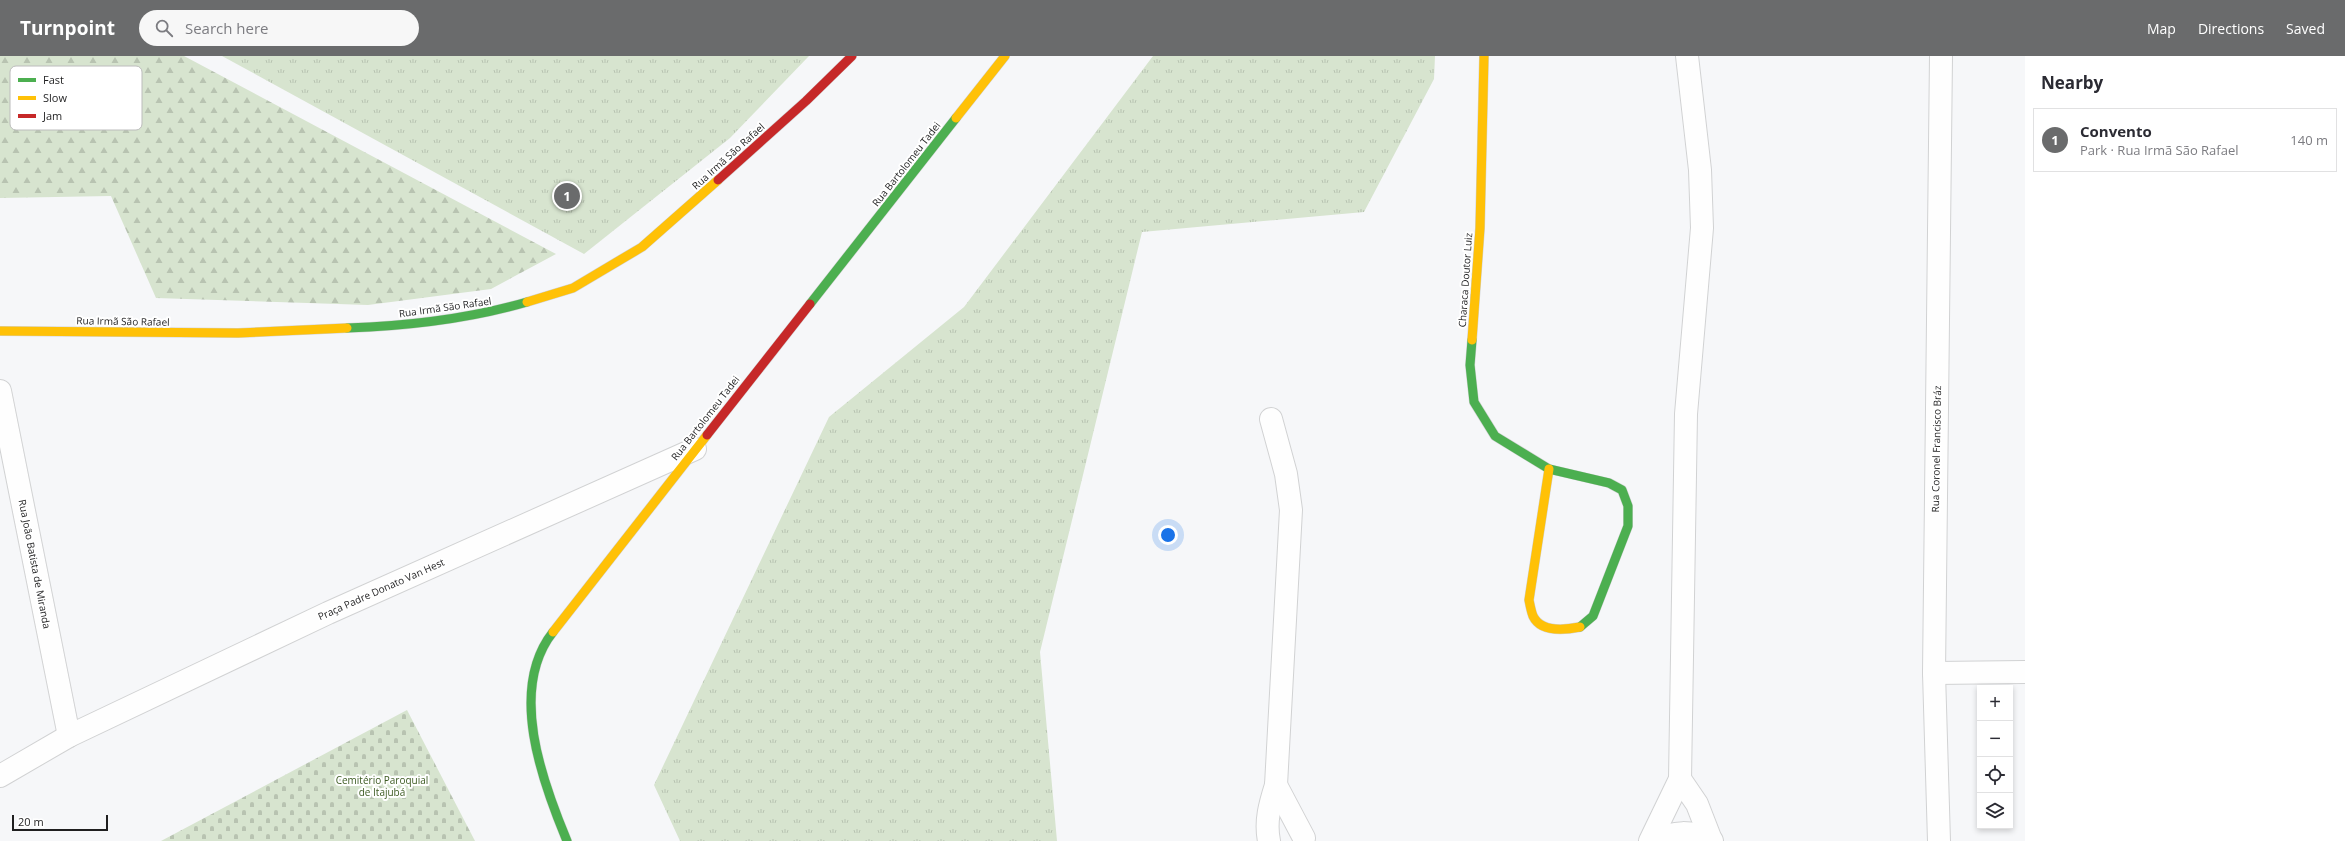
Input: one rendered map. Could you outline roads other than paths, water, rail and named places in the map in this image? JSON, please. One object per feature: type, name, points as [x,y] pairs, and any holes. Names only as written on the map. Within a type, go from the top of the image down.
[{"type":"street","name":"Rua Irmã São Rafael","points":[[0,331],[238,333],[375,327],[488,314],[573,288],[642,247],[806,101],[852,56]]},
{"type":"street","name":"Rua Bartolomeu Tadei","points":[[567,841],[562,830],[540,759],[531,709],[532,674],[546,640],[1005,56]]},
{"type":"street","name":"Characa Doutor Luiz","points":[[1484,56],[1480,228],[1470,365],[1474,402],[1495,436],[1549,468],[1609,483],[1622,490],[1628,506],[1628,526],[1593,616],[1582,627],[1562,631],[1545,627],[1533,617],[1529,600],[1549,468]]},
{"type":"street","points":[[1650,841],[1680,779],[1686,414],[1702,228],[1700,170],[1687,56]]},
{"type":"street","name":"Rua Coronel Francisco Bráz","points":[[1939,841],[1934,673],[1941,56]]},
{"type":"street","name":"Rua João Batista de Miranda","points":[[0,391],[69,736]]},
{"type":"street","points":[[1270,841],[1267,829],[1269,808],[1276,785],[1291,510],[1286,474],[1271,419]]},
{"type":"street","name":"Praça Padre Donato Van Hest","points":[[0,776],[69,736],[328,613],[695,449]]},
{"type":"street","points":[[1934,673],[2025,672]]},
{"type":"street","points":[[1680,779],[1697,804],[1712,841]]},
{"type":"street","points":[[1276,785],[1300,840]]},
{"type":"street","points":[[1653,841],[1669,834],[1691,832],[1712,841]]},
{"type":"place","name":"Convento","points":[[567,196]]},
{"type":"park label","name":"Cemitério Paroquial de Itajubá","points":[[382,786]]}]
